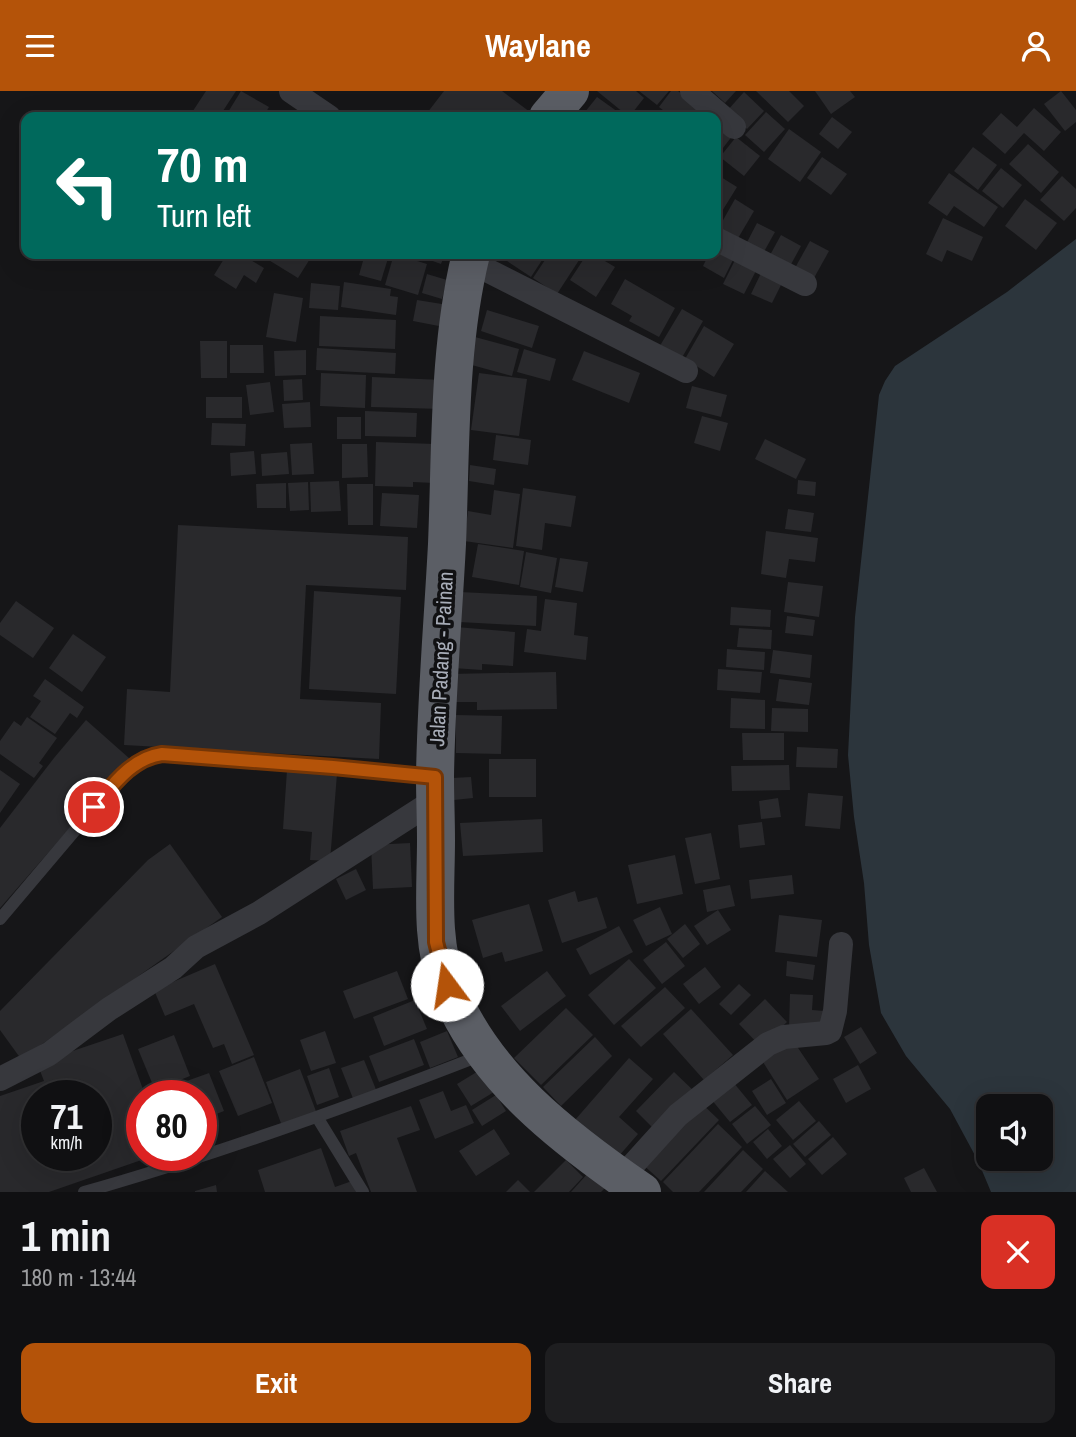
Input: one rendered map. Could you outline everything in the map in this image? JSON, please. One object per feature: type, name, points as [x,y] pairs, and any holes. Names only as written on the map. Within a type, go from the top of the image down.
[{"type":"highway","points":[[552,112],[570,91]]},
{"type":"highway","name":"Jalan Padang - Painan","points":[[470,259],[459,327],[451,420],[435,789],[436,942],[447,985],[462,1019],[486,1053],[523,1098],[563,1133],[631,1185]]},
{"type":"street","points":[[290,91],[321,112]]},
{"type":"street","points":[[692,91],[716,112]]},
{"type":"street","points":[[721,116],[734,127]]},
{"type":"street","points":[[721,242],[805,284]]},
{"type":"street","points":[[472,259],[488,272],[686,371]]},
{"type":"street","points":[[0,1079],[49,1054],[173,968],[196,947],[259,913],[435,789]]},
{"type":"street","points":[[631,1185],[678,1115],[768,1044],[784,1037],[830,1031],[835,1011],[841,944]]},
{"type":"lane","points":[[0,919],[110,789],[131,767],[148,756],[211,756],[435,789]]},
{"type":"lane","points":[[84,1192],[158,1171],[317,1117],[486,1053]]},
{"type":"lane","points":[[317,1117],[363,1192]]},
{"type":"shaded area","points":[[1076,239],[1076,1192],[991,1192],[982,1171],[1053,1171],[1053,1094],[976,1094],[976,1157],[950,1109],[906,1056],[881,1013],[869,945],[848,755],[855,617],[879,395],[895,366],[1007,292]]},
{"type":"building","points":[[206,91],[236,91],[222,112],[192,112]]},
{"type":"building","points":[[241,91],[269,107],[266,112],[228,112]]},
{"type":"building","points":[[444,91],[502,91],[530,112],[428,112]]},
{"type":"building","points":[[597,91],[636,91],[644,98],[633,112],[623,112]]},
{"type":"building","points":[[639,91],[669,91],[657,105]]},
{"type":"building","points":[[671,91],[678,91],[702,110],[666,112],[659,107]]},
{"type":"building","points":[[712,91],[736,91],[725,103]]},
{"type":"building","points":[[756,91],[789,91],[804,106],[788,122]]},
{"type":"building","points":[[815,91],[850,91],[855,97],[831,114]]},
{"type":"building","points":[[1061,91],[1076,110],[1076,122],[1065,131],[1044,104]]},
{"type":"building","points":[[744,92],[764,111],[747,129],[727,111]]},
{"type":"building","points":[[597,97],[618,112],[585,112]]},
{"type":"building","points":[[1034,108],[1061,132],[1044,151],[1024,133],[1005,154],[982,134],[1001,113],[1017,127]]},
{"type":"building","points":[[766,112],[785,129],[764,152],[745,135]]},
{"type":"building","points":[[832,117],[852,132],[838,149],[819,134]]},
{"type":"building","points":[[721,125],[733,135],[721,151]]},
{"type":"building","points":[[789,129],[821,152],[800,182],[768,159]]},
{"type":"building","points":[[736,137],[760,156],[744,176],[721,156]]},
{"type":"building","points":[[1028,144],[1059,172],[1041,193],[1009,164]]},
{"type":"building","points":[[973,147],[997,165],[978,190],[954,171]]},
{"type":"building","points":[[822,157],[847,174],[831,195],[807,178]]},
{"type":"building","points":[[1001,168],[1022,185],[1003,208],[982,191]]},
{"type":"building","points":[[949,173],[998,207],[984,227],[954,206],[947,216],[928,203]]},
{"type":"building","points":[[1062,176],[1076,189],[1076,208],[1064,221],[1040,200]]},
{"type":"building","points":[[721,177],[737,187],[721,213]]},
{"type":"building","points":[[735,199],[754,211],[737,240],[721,231],[721,224]]},
{"type":"building","points":[[1025,199],[1057,223],[1036,250],[1005,226]]},
{"type":"building","points":[[943,218],[983,237],[972,261],[947,250],[942,262],[926,254]]},
{"type":"building","points":[[757,223],[775,232],[761,257],[744,248]]},
{"type":"building","points":[[781,235],[801,246],[789,268],[769,257]]},
{"type":"building","points":[[810,241],[829,251],[814,278],[795,268]]},
{"type":"building","points":[[721,248],[735,256],[724,278],[703,266],[706,259],[721,259]]},
{"type":"building","points":[[737,256],[758,267],[744,294],[723,284]]},
{"type":"building","points":[[224,259],[249,259],[264,268],[256,283],[244,275],[236,289],[214,275]]},
{"type":"building","points":[[267,259],[310,259],[298,278]]},
{"type":"building","points":[[364,259],[388,259],[381,281],[359,275]]},
{"type":"building","points":[[393,259],[410,259],[427,264],[418,295],[385,285]]},
{"type":"building","points":[[427,259],[443,259],[441,264]]},
{"type":"building","points":[[504,259],[543,259],[531,277]]},
{"type":"building","points":[[546,259],[580,259],[557,294],[533,278]]},
{"type":"building","points":[[584,259],[601,259],[615,267],[596,297],[570,280]]},
{"type":"building","points":[[763,269],[784,279],[772,303],[751,294]]},
{"type":"building","points":[[427,274],[447,280],[442,299],[422,293]]},
{"type":"building","points":[[625,279],[675,308],[659,337],[629,321],[632,316],[611,304]]},
{"type":"building","points":[[344,282],[391,289],[390,296],[398,297],[396,315],[341,307]]},
{"type":"building","points":[[311,283],[340,286],[338,310],[309,308]]},
{"type":"building","points":[[274,293],[303,298],[296,342],[266,337]]},
{"type":"building","points":[[417,300],[448,305],[444,327],[413,321]]},
{"type":"building","points":[[682,309],[703,321],[680,361],[658,349]]},
{"type":"building","points":[[487,310],[539,326],[532,348],[481,331]]},
{"type":"building","points":[[320,316],[396,320],[395,349],[319,346]]},
{"type":"building","points":[[704,326],[734,344],[714,377],[685,359]]},
{"type":"building","points":[[475,337],[519,349],[512,376],[468,364]]},
{"type":"building","points":[[200,341],[227,341],[227,378],[201,378]]},
{"type":"building","points":[[230,345],[263,345],[264,373],[230,373]]},
{"type":"building","points":[[317,348],[396,353],[395,374],[316,370]]},
{"type":"building","points":[[524,349],[556,359],[550,381],[517,372]]},
{"type":"building","points":[[306,350],[306,375],[275,376],[274,351]]},
{"type":"building","points":[[584,351],[640,373],[629,403],[572,380]]},
{"type":"building","points":[[321,373],[366,375],[365,408],[320,406]]},
{"type":"building","points":[[479,373],[527,379],[519,436],[471,430]]},
{"type":"building","points":[[372,377],[443,380],[442,409],[371,407]]},
{"type":"building","points":[[302,379],[303,400],[284,401],[283,380]]},
{"type":"building","points":[[270,382],[274,412],[250,415],[246,385]]},
{"type":"building","points":[[692,386],[727,395],[721,417],[686,408]]},
{"type":"building","points":[[206,397],[242,397],[242,418],[206,418]]},
{"type":"building","points":[[310,402],[311,427],[284,428],[282,404]]},
{"type":"building","points":[[365,411],[417,413],[416,437],[365,436]]},
{"type":"building","points":[[702,416],[728,423],[720,451],[694,443]]},
{"type":"building","points":[[337,417],[361,417],[361,439],[337,439]]},
{"type":"building","points":[[212,423],[246,424],[245,446],[211,445]]},
{"type":"building","points":[[496,435],[531,440],[528,465],[493,460]]},
{"type":"building","points":[[765,439],[806,459],[796,479],[755,459]]},
{"type":"building","points":[[376,442],[435,444],[434,483],[413,482],[413,487],[375,486]]},
{"type":"building","points":[[312,443],[314,474],[292,475],[290,444]]},
{"type":"building","points":[[342,444],[367,444],[368,477],[342,478]]},
{"type":"building","points":[[254,451],[256,474],[231,476],[230,453]]},
{"type":"building","points":[[287,452],[289,474],[262,476],[261,454]]},
{"type":"building","points":[[470,465],[496,469],[494,485],[469,481]]},
{"type":"building","points":[[798,480],[816,482],[815,496],[797,494]]},
{"type":"building","points":[[339,481],[341,511],[311,512],[310,482]]},
{"type":"building","points":[[308,482],[309,510],[290,511],[288,483]]},
{"type":"building","points":[[286,483],[286,508],[257,508],[256,484]]},
{"type":"building","points":[[347,484],[373,484],[373,525],[348,525]]},
{"type":"building","points":[[523,488],[576,496],[571,527],[545,523],[542,550],[516,546]]},
{"type":"building","points":[[494,490],[520,494],[513,548],[464,541],[468,511],[491,515]]},
{"type":"building","points":[[382,493],[419,495],[417,528],[380,526]]},
{"type":"building","points":[[788,509],[814,513],[811,532],[785,529]]},
{"type":"building","points":[[178,525],[408,537],[406,590],[306,585],[300,699],[381,703],[379,759],[124,745],[127,689],[170,692]]},
{"type":"building","points":[[766,531],[818,538],[815,562],[789,559],[786,578],[761,574]]},
{"type":"building","points":[[478,544],[524,551],[519,585],[472,577]]},
{"type":"building","points":[[526,552],[557,558],[551,593],[520,587]]},
{"type":"building","points":[[560,558],[588,562],[583,592],[555,587]]},
{"type":"building","points":[[788,582],[823,586],[819,617],[784,612]]},
{"type":"building","points":[[314,591],[401,597],[396,694],[309,689]]},
{"type":"building","points":[[460,592],[537,596],[536,626],[459,622]]},
{"type":"building","points":[[545,599],[577,603],[574,635],[588,637],[586,660],[524,652],[527,629],[541,631]]},
{"type":"building","points":[[16,601],[54,628],[33,658],[0,635],[0,623]]},
{"type":"building","points":[[731,607],[771,610],[770,627],[730,625]]},
{"type":"building","points":[[787,616],[815,620],[813,636],[785,633]]},
{"type":"building","points":[[456,627],[515,632],[513,666],[482,664],[482,670],[453,668]]},
{"type":"building","points":[[739,628],[772,630],[771,649],[737,647]]},
{"type":"building","points":[[73,634],[106,657],[82,692],[49,668]]},
{"type":"building","points":[[727,649],[765,652],[764,670],[726,667]]},
{"type":"building","points":[[773,650],[812,655],[810,678],[770,673]]},
{"type":"building","points":[[718,669],[762,672],[760,693],[717,690]]},
{"type":"building","points":[[556,672],[557,709],[477,710],[477,702],[449,702],[449,674]]},
{"type":"building","points":[[45,679],[84,707],[77,718],[70,713],[55,734],[30,717],[41,701],[33,696]]},
{"type":"building","points":[[779,679],[812,683],[809,705],[776,701]]},
{"type":"building","points":[[731,698],[765,700],[765,729],[730,728]]},
{"type":"building","points":[[772,708],[808,709],[808,732],[771,731]]},
{"type":"building","points":[[456,715],[502,716],[501,754],[456,753]]},
{"type":"building","points":[[27,717],[57,738],[39,763],[43,766],[34,778],[0,754],[0,741],[14,721],[21,726]]},
{"type":"building","points":[[86,720],[130,759],[0,908],[0,828]]},
{"type":"building","points":[[742,733],[784,733],[784,760],[743,760]]},
{"type":"building","points":[[797,747],[838,749],[837,768],[796,767]]},
{"type":"building","points":[[489,759],[536,759],[536,797],[489,797]]},
{"type":"building","points":[[789,765],[790,790],[732,791],[731,766]]},
{"type":"building","points":[[0,770],[20,784],[0,813]]},
{"type":"building","points":[[287,770],[337,774],[330,861],[310,860],[312,832],[283,829]]},
{"type":"building","points":[[471,777],[473,798],[454,800],[452,778]]},
{"type":"building","points":[[808,793],[843,796],[840,829],[805,826]]},
{"type":"building","points":[[778,798],[781,817],[761,819],[759,801]]},
{"type":"building","points":[[542,819],[543,852],[463,856],[460,823]]},
{"type":"building","points":[[762,822],[765,845],[740,848],[738,825]]},
{"type":"building","points":[[711,833],[720,879],[695,884],[685,838]]},
{"type":"building","points":[[410,843],[412,887],[373,889],[371,845]]},
{"type":"building","points":[[170,844],[222,917],[21,1059],[0,1030],[0,1011],[148,860]]},
{"type":"building","points":[[675,855],[683,894],[637,904],[628,865]]},
{"type":"building","points":[[356,869],[366,890],[346,900],[336,879]]},
{"type":"building","points":[[792,875],[794,894],[751,899],[749,880]]},
{"type":"building","points":[[730,885],[735,906],[707,912],[703,890]]},
{"type":"building","points":[[575,891],[578,902],[597,897],[607,928],[562,943],[548,900]]},
{"type":"building","points":[[529,904],[543,951],[505,962],[502,952],[483,958],[472,920]]},
{"type":"building","points":[[660,907],[672,934],[646,946],[633,920]]},
{"type":"building","points":[[718,910],[731,930],[707,945],[694,926]]},
{"type":"building","points":[[779,915],[822,920],[817,957],[775,952]]},
{"type":"building","points":[[685,924],[700,944],[683,958],[667,939]]},
{"type":"building","points":[[619,926],[633,952],[590,975],[576,949]]},
{"type":"building","points":[[666,942],[685,966],[662,984],[643,960]]},
{"type":"building","points":[[629,959],[656,988],[614,1025],[588,995]]},
{"type":"building","points":[[787,961],[815,965],[813,980],[786,976]]},
{"type":"building","points":[[215,964],[254,1055],[232,1064],[224,1044],[213,1048],[194,1004],[165,1016],[154,990]]},
{"type":"building","points":[[705,967],[721,987],[699,1004],[683,984]]},
{"type":"building","points":[[397,971],[408,999],[354,1019],[343,991]]},
{"type":"building","points":[[547,971],[566,996],[520,1031],[501,1006]]},
{"type":"building","points":[[739,984],[751,995],[731,1015],[719,1004]]},
{"type":"building","points":[[665,987],[685,1008],[641,1047],[621,1026]]},
{"type":"building","points":[[790,994],[813,995],[812,1010],[824,1011],[824,1030],[789,1029]]},
{"type":"building","points":[[765,999],[787,1022],[761,1047],[739,1024]]},
{"type":"building","points":[[415,1000],[427,1029],[384,1046],[373,1017]]},
{"type":"building","points":[[566,1008],[593,1035],[541,1085],[514,1058]]},
{"type":"building","points":[[691,1009],[733,1055],[704,1080],[663,1034]]},
{"type":"building","points":[[861,1027],[877,1053],[860,1064],[844,1037]]},
{"type":"building","points":[[325,1031],[336,1063],[311,1071],[300,1040]]},
{"type":"building","points":[[447,1031],[458,1057],[430,1068],[420,1042]]},
{"type":"building","points":[[123,1034],[140,1080],[126,1080],[126,1165],[112,1170],[112,1080],[44,1080],[37,1063]]},
{"type":"building","points":[[174,1035],[190,1076],[180,1080],[151,1080],[138,1049]]},
{"type":"building","points":[[595,1037],[612,1056],[561,1106],[543,1087]]},
{"type":"building","points":[[414,1039],[424,1065],[379,1082],[369,1056]]},
{"type":"building","points":[[792,1039],[819,1079],[787,1100],[761,1059]]},
{"type":"building","points":[[254,1057],[272,1103],[238,1116],[219,1071]]},
{"type":"building","points":[[629,1058],[653,1079],[619,1117],[638,1134],[618,1157],[575,1120]]},
{"type":"building","points":[[364,1060],[377,1092],[354,1101],[341,1068]]},
{"type":"building","points":[[858,1065],[871,1089],[846,1103],[833,1079]]},
{"type":"building","points":[[329,1068],[339,1097],[317,1105],[307,1076]]},
{"type":"building","points":[[300,1069],[317,1114],[282,1126],[266,1082]]},
{"type":"building","points":[[480,1070],[494,1092],[471,1106],[457,1084]]},
{"type":"building","points":[[674,1072],[696,1093],[657,1132],[636,1111]]},
{"type":"building","points":[[209,1073],[212,1080],[189,1080]]},
{"type":"building","points":[[771,1079],[786,1103],[767,1115],[752,1091]]},
{"type":"building","points":[[733,1082],[752,1105],[730,1122],[711,1099]]},
{"type":"building","points":[[21,1089],[21,1171],[110,1171],[49,1192],[0,1192],[0,1096]]},
{"type":"building","points":[[443,1091],[451,1111],[466,1105],[474,1123],[435,1139],[419,1100]]},
{"type":"building","points":[[217,1093],[224,1111],[217,1114]]},
{"type":"building","points":[[496,1095],[506,1111],[482,1126],[472,1110]]},
{"type":"building","points":[[699,1101],[719,1120],[661,1181],[640,1162]]},
{"type":"building","points":[[799,1101],[816,1121],[793,1140],[776,1120]]},
{"type":"building","points":[[411,1106],[420,1130],[397,1138],[417,1192],[371,1192],[356,1153],[349,1156],[340,1131]]},
{"type":"building","points":[[755,1106],[771,1125],[747,1144],[732,1124]]},
{"type":"building","points":[[819,1121],[831,1135],[805,1157],[793,1144]]},
{"type":"building","points":[[718,1124],[742,1147],[699,1192],[673,1192],[663,1182]]},
{"type":"building","points":[[494,1129],[510,1154],[476,1176],[459,1151]]},
{"type":"building","points":[[768,1129],[782,1146],[767,1159],[753,1142]]},
{"type":"building","points":[[833,1137],[847,1154],[822,1175],[808,1159]]},
{"type":"building","points":[[790,1145],[806,1164],[790,1178],[773,1159]]},
{"type":"building","points":[[321,1148],[335,1187],[352,1181],[356,1192],[265,1192],[258,1170]]},
{"type":"building","points":[[743,1150],[763,1169],[741,1192],[704,1192]]},
{"type":"building","points":[[566,1160],[583,1177],[569,1192],[534,1192]]},
{"type":"building","points":[[924,1168],[937,1192],[911,1192],[904,1178]]},
{"type":"building","points":[[765,1171],[788,1192],[746,1192]]},
{"type":"building","points":[[589,1172],[606,1187],[601,1192],[571,1192]]},
{"type":"building","points":[[518,1180],[530,1192],[506,1192]]},
{"type":"building","points":[[216,1185],[217,1192],[195,1192],[195,1191]]},
{"type":"route","points":[[94,807],[136,763],[148,756],[162,754],[211,756],[435,777],[436,942],[447,985]]}]
